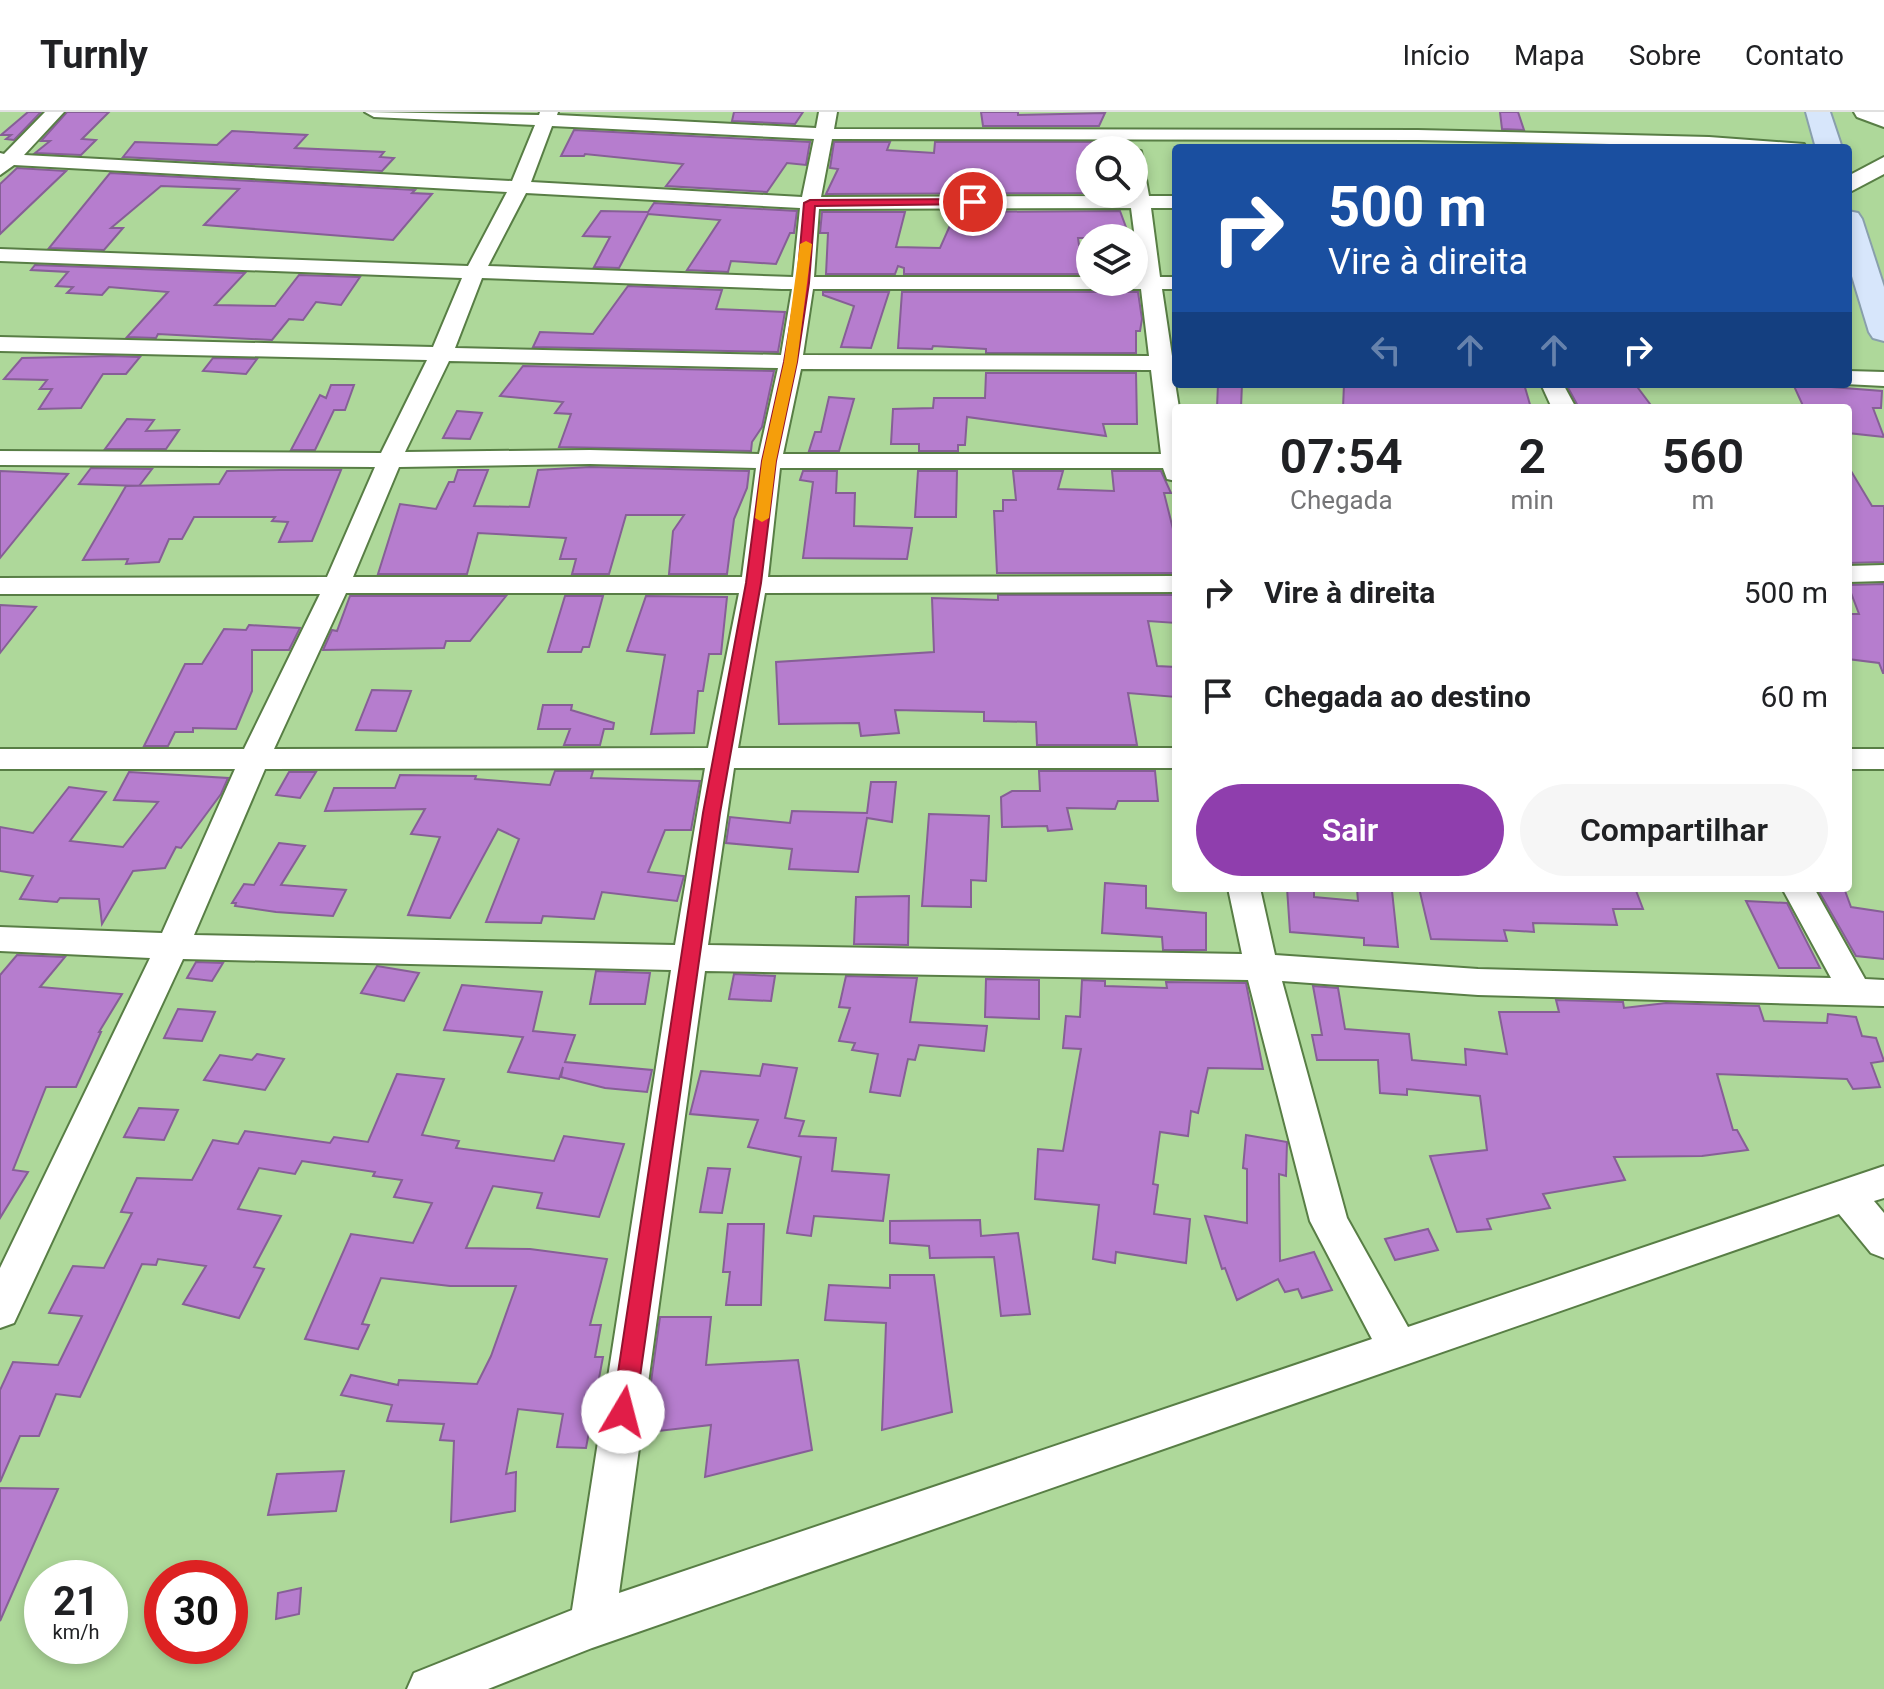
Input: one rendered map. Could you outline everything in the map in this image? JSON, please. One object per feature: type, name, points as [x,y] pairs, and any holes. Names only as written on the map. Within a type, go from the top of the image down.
[{"type":"main road","points":[[1818,112],[1828,144]]},
{"type":"main road","points":[[1852,232],[1884,332]]},
{"type":"street","points":[[3,163],[55,112]]},
{"type":"street","points":[[374,112],[827,123],[1076,142]]},
{"type":"street","points":[[1128,112],[1132,136]]},
{"type":"street","points":[[1405,112],[1422,141]]},
{"type":"street","points":[[1865,112],[1884,120]]},
{"type":"street","points":[[1589,115],[1600,139]]},
{"type":"street","points":[[0,1310],[172,947],[254,759],[337,585],[390,459],[441,355],[474,273],[519,188],[547,116]]},
{"type":"street","points":[[592,1625],[691,956],[754,583],[769,461],[791,362],[803,283],[810,203],[827,123]]},
{"type":"street","points":[[1249,144],[1600,139],[1709,144]]},
{"type":"street","points":[[1148,146],[1172,145]]},
{"type":"street","points":[[3,163],[810,203],[1076,203]]},
{"type":"street","points":[[1852,184],[1884,164]]},
{"type":"street","points":[[1148,203],[1172,202]]},
{"type":"street","points":[[1140,208],[1150,283],[1169,363],[1172,414]]},
{"type":"street","points":[[0,255],[803,283],[1172,283]]},
{"type":"street","points":[[0,344],[791,362],[1169,363]]},
{"type":"street","points":[[1852,378],[1884,379]]},
{"type":"street","points":[[0,458],[590,457],[1172,465]]},
{"type":"street","points":[[1852,574],[1884,573]]},
{"type":"street","points":[[0,586],[1172,584]]},
{"type":"street","points":[[0,759],[1172,758]]},
{"type":"street","points":[[1852,759],[1884,759]]},
{"type":"street","points":[[1245,892],[1329,1221],[1399,1350]]},
{"type":"street","points":[[1801,892],[1870,993]]},
{"type":"street","points":[[0,939],[281,951],[1262,967],[1478,982],[1870,993]]},
{"type":"street","points":[[430,1689],[592,1625],[1865,1189],[1884,1241]]},
{"type":"building","points":[[28,112],[41,112],[14,140],[6,139],[11,135],[1,135]]},
{"type":"building","points":[[67,112],[109,112],[82,139],[96,140],[81,155],[35,153],[50,141],[41,141]]},
{"type":"building","points":[[734,112],[803,112],[795,124],[732,121]]},
{"type":"building","points":[[981,112],[1018,112],[1018,115],[1105,113],[1099,126],[983,126]]},
{"type":"building","points":[[1500,112],[1518,112],[1524,130],[1502,129]]},
{"type":"building","points":[[574,130],[810,142],[806,165],[787,163],[767,192],[666,186],[683,164],[585,154],[561,156]]},
{"type":"building","points":[[232,131],[307,135],[295,148],[384,152],[380,157],[394,158],[382,171],[123,157],[135,142],[217,145]]},
{"type":"building","points":[[834,142],[890,142],[887,150],[934,153],[935,142],[1076,142],[1076,193],[826,194],[838,169],[830,168]]},
{"type":"building","points":[[17,168],[66,171],[0,234],[0,184]]},
{"type":"building","points":[[110,173],[415,190],[412,193],[432,194],[393,240],[204,225],[239,189],[161,186],[111,228],[123,228],[104,250],[49,248]]},
{"type":"building","points":[[654,203],[797,211],[794,233],[790,233],[776,264],[731,261],[728,272],[687,270],[720,220],[648,214],[619,268],[594,267],[610,237],[583,236],[601,211],[648,212]]},
{"type":"building","points":[[1120,211],[1125,224],[1076,224],[1076,274],[904,274],[904,268],[898,266],[895,274],[826,274],[828,233],[820,233],[822,212],[905,212],[896,247],[940,248],[956,212]]},
{"type":"building","points":[[35,265],[245,273],[215,305],[275,306],[299,275],[360,277],[341,305],[316,302],[303,320],[289,319],[272,340],[158,334],[156,338],[127,337],[168,292],[109,287],[102,295],[67,293],[73,287],[56,286],[68,272],[31,270]]},
{"type":"building","points":[[628,286],[722,290],[716,309],[785,312],[778,352],[533,347],[540,332],[593,334]]},
{"type":"building","points":[[823,292],[889,292],[871,348],[841,347],[854,306],[823,295]]},
{"type":"building","points":[[902,292],[1076,292],[1076,296],[1139,296],[1142,319],[1140,331],[1136,331],[1136,353],[986,353],[986,349],[898,348]]},
{"type":"building","points":[[140,357],[126,374],[103,374],[81,408],[39,409],[52,389],[40,389],[47,380],[4,379],[22,358]]},
{"type":"building","points":[[213,358],[257,359],[246,374],[203,371]]},
{"type":"building","points":[[523,366],[774,371],[762,427],[752,442],[751,451],[559,447],[571,414],[555,413],[563,402],[500,396]]},
{"type":"building","points":[[986,373],[1136,373],[1137,424],[1103,424],[1106,436],[967,417],[965,445],[958,445],[958,451],[919,451],[919,444],[891,444],[893,409],[933,408],[934,398],[985,398]]},
{"type":"building","points":[[331,385],[354,385],[345,410],[334,410],[315,450],[291,450],[320,395],[326,398]]},
{"type":"building","points":[[1218,388],[1242,388],[1241,404],[1217,404]]},
{"type":"building","points":[[1344,388],[1525,388],[1530,404],[1343,404]]},
{"type":"building","points":[[1568,388],[1638,388],[1650,404],[1577,404]]},
{"type":"building","points":[[1795,388],[1882,391],[1881,408],[1873,408],[1884,437],[1852,433],[1852,404],[1802,404]]},
{"type":"building","points":[[829,397],[854,399],[839,451],[809,451],[815,432],[821,432]]},
{"type":"building","points":[[457,411],[482,413],[470,439],[443,438]]},
{"type":"building","points":[[127,419],[154,420],[146,431],[179,430],[166,449],[105,449]]},
{"type":"building","points":[[590,467],[749,471],[747,488],[734,519],[727,574],[669,574],[673,531],[684,515],[626,515],[609,574],[572,574],[576,559],[560,559],[566,538],[478,533],[467,574],[378,574],[400,504],[436,509],[449,482],[454,482],[458,470],[488,470],[474,506],[529,507],[538,470]]},
{"type":"building","points":[[91,468],[152,469],[139,486],[79,484]]},
{"type":"building","points":[[341,470],[312,541],[279,542],[288,522],[272,521],[275,517],[194,517],[182,539],[169,539],[159,562],[126,564],[128,559],[83,560],[126,486],[219,484],[227,471]]},
{"type":"building","points":[[0,471],[68,474],[0,558]]},
{"type":"building","points":[[803,471],[837,471],[836,493],[855,493],[854,526],[912,528],[907,559],[803,558],[813,482],[800,480]]},
{"type":"building","points":[[918,471],[957,471],[956,517],[915,517]]},
{"type":"building","points":[[1013,471],[1063,471],[1058,489],[1114,491],[1112,471],[1161,471],[1171,493],[1164,493],[1172,525],[1172,573],[997,573],[994,511],[1003,511],[1003,500],[1016,500]]},
{"type":"building","points":[[1852,473],[1872,506],[1884,506],[1884,562],[1852,563]]},
{"type":"building","points":[[1884,584],[1884,673],[1879,663],[1852,660],[1852,614],[1859,614],[1852,596],[1852,585]]},
{"type":"building","points":[[998,595],[1172,595],[1172,623],[1148,621],[1157,666],[1172,667],[1172,697],[1128,693],[1137,745],[1037,745],[1036,722],[984,721],[984,712],[895,710],[899,733],[861,736],[859,723],[779,724],[776,662],[934,652],[932,598],[998,600]]},
{"type":"building","points":[[350,596],[506,596],[470,641],[446,641],[444,648],[323,650],[332,630],[337,631]]},
{"type":"building","points":[[565,596],[603,596],[589,647],[583,647],[581,652],[548,652]]},
{"type":"building","points":[[646,596],[727,597],[721,654],[709,654],[703,691],[698,691],[694,733],[651,734],[665,655],[627,651]]},
{"type":"building","points":[[0,605],[36,607],[0,653]]},
{"type":"building","points":[[249,625],[300,628],[289,650],[252,650],[252,691],[236,729],[193,728],[193,732],[175,732],[168,746],[144,746],[185,664],[202,664],[224,629],[246,630]]},
{"type":"building","points":[[372,690],[411,691],[396,731],[356,730]]},
{"type":"building","points":[[543,705],[572,705],[571,710],[614,723],[613,729],[604,729],[600,745],[564,745],[570,729],[538,729]]},
{"type":"building","points":[[555,771],[593,771],[591,778],[700,781],[691,830],[665,830],[648,872],[684,876],[677,901],[602,892],[594,919],[543,916],[541,923],[486,922],[519,839],[498,829],[450,918],[408,915],[440,837],[411,834],[425,809],[325,811],[334,788],[395,788],[400,775],[476,776],[475,779],[550,785]]},
{"type":"building","points":[[1039,771],[1155,771],[1158,801],[1118,801],[1115,809],[1067,808],[1072,829],[1048,831],[1047,826],[1002,827],[1001,797],[1012,791],[1040,791]]},
{"type":"building","points":[[129,772],[228,778],[221,794],[181,848],[176,847],[165,868],[133,871],[102,924],[99,899],[60,898],[57,902],[20,899],[33,876],[0,871],[0,827],[33,833],[69,787],[106,792],[70,841],[123,847],[158,802],[114,800]]},
{"type":"building","points":[[289,772],[316,772],[300,798],[276,795]]},
{"type":"building","points":[[871,782],[896,782],[892,822],[867,818],[858,872],[789,869],[792,849],[726,843],[730,817],[790,823],[792,811],[867,813]]},
{"type":"building","points":[[929,814],[989,816],[986,881],[971,880],[971,907],[922,906]]},
{"type":"building","points":[[279,843],[305,846],[281,885],[346,890],[333,916],[276,912],[232,903],[244,884],[254,885]]},
{"type":"building","points":[[1105,883],[1146,886],[1146,908],[1206,913],[1206,950],[1163,950],[1162,937],[1102,933]]},
{"type":"building","points":[[1287,892],[1314,892],[1314,897],[1358,901],[1357,892],[1392,892],[1398,947],[1364,945],[1364,938],[1290,932]]},
{"type":"building","points":[[1420,892],[1637,892],[1643,909],[1613,909],[1617,925],[1533,923],[1534,932],[1504,930],[1507,941],[1431,939]]},
{"type":"building","points":[[1819,892],[1845,892],[1851,907],[1884,912],[1884,959],[1856,956]]},
{"type":"building","points":[[909,896],[908,945],[854,944],[856,897]]},
{"type":"building","points":[[1746,901],[1787,903],[1820,968],[1779,968]]},
{"type":"building","points":[[17,955],[65,957],[40,987],[122,994],[99,1032],[76,1087],[46,1087],[13,1170],[28,1172],[0,1218],[0,975]]},
{"type":"building","points":[[196,962],[223,963],[212,981],[187,978]]},
{"type":"building","points":[[377,966],[419,973],[404,1001],[361,993]]},
{"type":"building","points":[[596,971],[650,973],[645,1004],[590,1004]]},
{"type":"building","points":[[734,974],[775,976],[771,1001],[729,999]]},
{"type":"building","points":[[846,976],[917,978],[910,1022],[987,1026],[984,1051],[919,1045],[915,1060],[908,1059],[900,1096],[870,1092],[878,1054],[852,1050],[855,1043],[839,1041],[850,1008],[839,1007]]},
{"type":"building","points":[[986,979],[1039,980],[1039,1019],[985,1017]]},
{"type":"building","points":[[1082,980],[1105,981],[1105,986],[1167,988],[1166,982],[1246,983],[1263,1069],[1208,1068],[1198,1113],[1191,1111],[1188,1136],[1160,1132],[1153,1184],[1158,1185],[1154,1214],[1190,1219],[1186,1263],[1116,1252],[1115,1263],[1093,1259],[1099,1205],[1035,1199],[1038,1149],[1063,1151],[1081,1049],[1063,1048],[1066,1016],[1080,1017]]},
{"type":"building","points":[[462,985],[542,992],[533,1031],[575,1035],[565,1062],[652,1070],[647,1092],[605,1088],[561,1077],[563,1067],[559,1079],[508,1072],[523,1037],[444,1030]]},
{"type":"building","points":[[1313,986],[1338,988],[1345,1029],[1409,1034],[1412,1060],[1466,1065],[1465,1049],[1507,1054],[1499,1012],[1559,1012],[1556,1000],[1623,1002],[1624,1008],[1666,1003],[1759,1006],[1764,1021],[1827,1023],[1828,1014],[1856,1017],[1862,1036],[1876,1038],[1884,1061],[1871,1063],[1880,1087],[1853,1089],[1847,1079],[1717,1074],[1733,1130],[1737,1130],[1748,1150],[1702,1156],[1614,1157],[1625,1180],[1543,1194],[1550,1208],[1487,1219],[1491,1229],[1457,1232],[1430,1156],[1487,1150],[1480,1096],[1407,1089],[1407,1095],[1380,1093],[1378,1060],[1317,1060],[1312,1035],[1322,1035]]},
{"type":"building","points":[[178,1009],[215,1012],[202,1041],[164,1038]]},
{"type":"building","points":[[257,1054],[284,1059],[265,1090],[204,1080],[220,1055],[252,1060]]},
{"type":"building","points":[[763,1064],[797,1068],[785,1118],[804,1121],[799,1136],[836,1138],[832,1171],[889,1175],[883,1221],[814,1216],[811,1236],[787,1233],[801,1157],[748,1147],[758,1120],[690,1114],[701,1071],[760,1076]]},
{"type":"building","points":[[397,1074],[444,1079],[422,1135],[459,1141],[456,1148],[554,1161],[564,1136],[624,1144],[599,1217],[537,1208],[542,1193],[493,1186],[466,1248],[530,1249],[607,1259],[590,1325],[601,1325],[595,1357],[603,1357],[586,1448],[557,1447],[563,1414],[518,1409],[506,1474],[516,1472],[515,1511],[451,1522],[454,1441],[440,1440],[444,1424],[387,1421],[392,1405],[341,1395],[351,1375],[398,1385],[399,1380],[477,1384],[491,1356],[516,1286],[450,1286],[381,1278],[362,1324],[369,1325],[358,1349],[305,1339],[351,1234],[413,1243],[432,1203],[394,1197],[402,1180],[373,1176],[375,1172],[302,1161],[295,1174],[259,1168],[238,1209],[281,1216],[254,1267],[264,1269],[239,1318],[183,1304],[206,1266],[158,1259],[156,1265],[142,1264],[80,1397],[56,1394],[39,1436],[20,1436],[0,1482],[0,1390],[13,1362],[58,1365],[82,1316],[49,1313],[73,1266],[104,1268],[132,1213],[121,1212],[137,1178],[192,1180],[213,1140],[238,1144],[245,1131],[330,1143],[334,1137],[368,1142]]},
{"type":"building","points":[[139,1108],[178,1110],[164,1140],[124,1137]]},
{"type":"building","points":[[1246,1135],[1287,1142],[1286,1176],[1279,1174],[1280,1261],[1314,1252],[1332,1290],[1302,1298],[1298,1289],[1285,1292],[1278,1279],[1237,1300],[1225,1268],[1222,1269],[1205,1216],[1247,1223],[1247,1169],[1243,1168]]},
{"type":"building","points":[[708,1168],[730,1169],[722,1213],[700,1212]]},
{"type":"building","points":[[980,1220],[981,1236],[1018,1233],[1030,1314],[1001,1316],[994,1257],[930,1258],[929,1246],[890,1243],[890,1221]]},
{"type":"building","points":[[728,1224],[764,1224],[761,1305],[726,1305],[730,1272],[723,1272]]},
{"type":"building","points":[[1428,1229],[1438,1250],[1395,1260],[1385,1239]]},
{"type":"building","points":[[890,1275],[934,1275],[952,1412],[882,1430],[886,1323],[825,1320],[829,1285],[890,1288]]},
{"type":"building","points":[[660,1317],[711,1317],[706,1365],[798,1360],[812,1450],[705,1477],[711,1425],[650,1432],[650,1389]]},
{"type":"building","points":[[344,1471],[336,1511],[268,1515],[277,1474]]},
{"type":"building","points":[[0,1488],[58,1489],[27,1560],[24,1560],[0,1621]]},
{"type":"building","points":[[301,1588],[299,1614],[276,1619],[278,1593]]},
{"type":"slow traffic","points":[[762,518],[769,461],[791,362],[806,244]]},
{"type":"route","points":[[623,1412],[711,813],[754,583],[769,461],[791,362],[803,283],[810,203],[973,202]]}]
